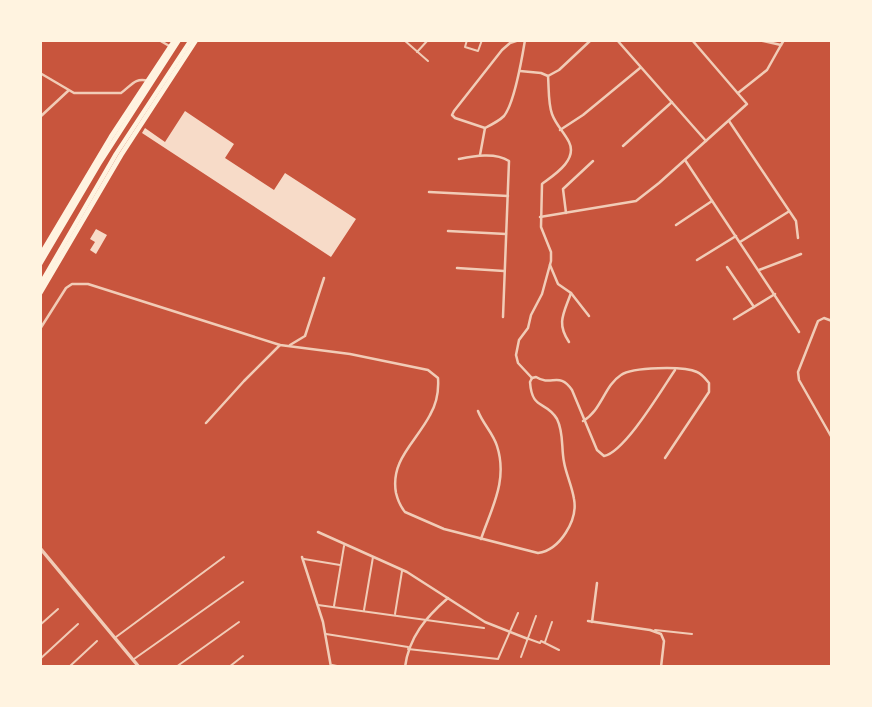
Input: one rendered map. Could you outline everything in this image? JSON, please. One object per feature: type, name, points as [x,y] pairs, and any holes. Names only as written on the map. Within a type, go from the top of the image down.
[{"type":"highway","points":[[40,256],[97,160],[177,40]]},
{"type":"highway","points":[[40,293],[91,202],[194,40]]},
{"type":"main road","points":[[40,264],[99,163],[177,40]]},
{"type":"main road","points":[[40,285],[116,154],[194,40]]},
{"type":"main road","points":[[51,245],[53,252],[60,250]]},
{"type":"main road","points":[[40,272],[44,278]]},
{"type":"street","points":[[159,40],[171,47]]},
{"type":"street","points":[[404,40],[428,61]]},
{"type":"street","points":[[417,52],[428,40]]},
{"type":"street","points":[[467,40],[465,47],[478,51],[482,40]]},
{"type":"street","points":[[485,128],[452,115],[502,50],[519,40]]},
{"type":"street","points":[[480,155],[485,128],[503,117],[519,71],[525,40]]},
{"type":"street","points":[[519,71],[548,76],[591,40]]},
{"type":"street","points":[[617,40],[706,141]]},
{"type":"street","points":[[540,218],[636,201],[747,104],[692,40]]},
{"type":"street","points":[[759,40],[781,46]]},
{"type":"street","points":[[738,93],[766,70],[784,40]]},
{"type":"street","points":[[560,130],[583,115],[641,67]]},
{"type":"street","points":[[40,72],[75,93],[121,93],[136,80],[148,81]]},
{"type":"street","points":[[548,76],[551,112],[569,142],[571,151],[569,159],[557,173],[542,184],[540,218],[551,253],[550,264],[542,294],[531,315],[528,328],[519,340],[516,355],[518,363],[532,378],[536,377],[543,382],[561,379],[566,382],[572,390],[583,421],[600,454],[604,456],[614,453],[676,369]]},
{"type":"street","points":[[40,117],[68,91]]},
{"type":"street","points":[[624,146],[672,102]]},
{"type":"street","points":[[729,121],[796,221],[798,238]]},
{"type":"street","points":[[458,159],[480,155],[505,157],[509,161],[503,317]]},
{"type":"street","points":[[685,160],[799,332]]},
{"type":"street","points":[[566,213],[563,189],[593,161]]},
{"type":"street","points":[[429,192],[508,195]]},
{"type":"street","points":[[676,225],[712,201]]},
{"type":"street","points":[[740,242],[789,212]]},
{"type":"street","points":[[448,232],[506,234]]},
{"type":"street","points":[[697,260],[736,236]]},
{"type":"street","points":[[759,270],[801,254]]},
{"type":"street","points":[[550,264],[558,284],[572,293],[589,316]]},
{"type":"street","points":[[727,267],[754,307]]},
{"type":"street","points":[[457,268],[505,271]]},
{"type":"street","points":[[287,346],[305,336],[324,278]]},
{"type":"street","points":[[40,329],[62,293],[72,284],[80,283],[280,345],[428,370],[438,378],[439,388],[431,414],[402,456],[396,471],[398,503],[405,512],[444,528],[538,553],[547,552],[561,538],[573,514],[575,500],[563,460],[562,432],[552,412],[537,403],[533,397],[530,382],[532,378]]},
{"type":"street","points":[[569,342],[561,330],[561,324],[572,293]]},
{"type":"street","points":[[734,319],[775,294]]},
{"type":"street","points":[[832,321],[824,318],[818,321],[797,372],[832,438]]},
{"type":"street","points":[[206,423],[280,345]]},
{"type":"street","points":[[583,421],[590,417],[607,391],[624,373],[695,370],[709,383],[709,392],[665,458]]},
{"type":"street","points":[[478,411],[498,448],[502,474],[498,493],[481,538]]},
{"type":"street","points":[[318,532],[402,570],[485,622],[559,650]]},
{"type":"street","points":[[334,607],[344,543]]},
{"type":"street","points":[[40,548],[139,667]]},
{"type":"street","points":[[364,611],[373,556]]},
{"type":"street","points":[[115,638],[224,557]]},
{"type":"street","points":[[341,565],[302,558],[318,605],[331,666],[342,667]]},
{"type":"street","points":[[395,615],[402,570]]},
{"type":"street","points":[[133,660],[243,582]]},
{"type":"street","points":[[597,583],[590,621],[692,634]]},
{"type":"street","points":[[405,667],[408,648],[426,619],[448,598]]},
{"type":"street","points":[[318,605],[484,628]]},
{"type":"street","points":[[40,625],[58,609]]},
{"type":"street","points":[[325,634],[498,659],[517,613]]},
{"type":"street","points":[[521,657],[536,616]]},
{"type":"street","points":[[176,667],[239,622]]},
{"type":"street","points":[[545,643],[552,622]]},
{"type":"street","points":[[40,659],[78,624]]},
{"type":"street","points":[[647,629],[662,634],[664,641],[661,667]]},
{"type":"street","points":[[69,667],[97,641]]},
{"type":"street","points":[[229,667],[243,656]]},
{"type":"building","points":[[185,111],[234,144],[225,158],[274,190],[285,173],[356,219],[331,257],[142,133],[145,128],[165,142]]},
{"type":"building","points":[[96,229],[107,235],[96,254],[90,250],[95,242],[90,239]]}]
